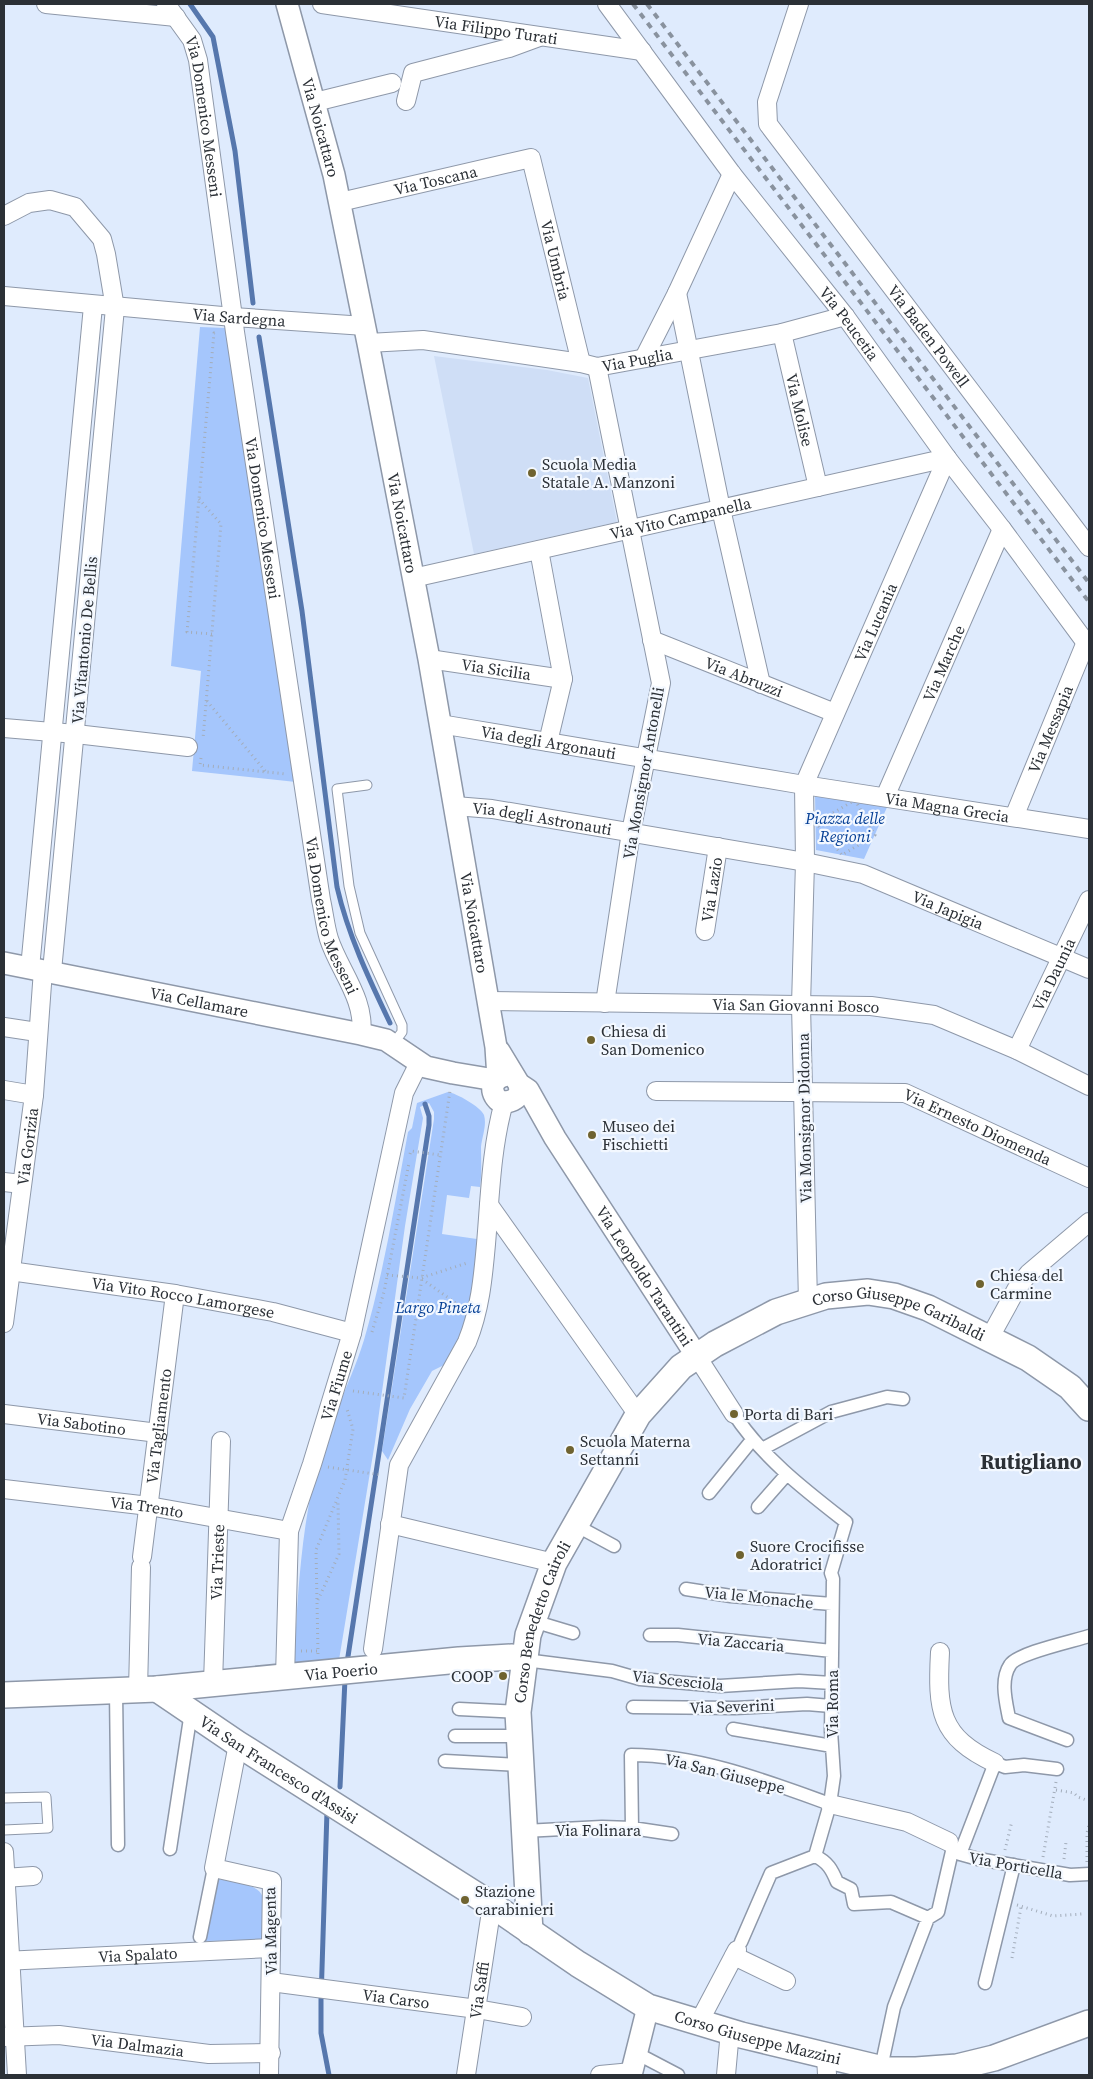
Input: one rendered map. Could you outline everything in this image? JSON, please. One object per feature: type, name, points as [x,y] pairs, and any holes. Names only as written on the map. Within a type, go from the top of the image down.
[{"type":"main road","name":"Corso Giuseppe Garibaldi","points":[[696,1356],[776,1312],[826,1296],[853,1292],[881,1294],[928,1308],[1028,1358],[1070,1387],[1089,1408]]},
{"type":"main road","name":"Corso Benedetto Cairoli","points":[[530,1932],[518,1724],[528,1635],[554,1563],[638,1415],[681,1367],[696,1356]]},
{"type":"main road","name":"Via Poerio","points":[[137,1690],[285,1677],[318,1662],[459,1660],[512,1657],[525,1660]]},
{"type":"main road","points":[[4,1695],[137,1690]]},
{"type":"main road","name":"Via San Francesco d'Assisi","points":[[137,1690],[191,1712],[238,1744],[492,1905],[530,1932]]},
{"type":"main road","name":"Corso Giuseppe Mazzini","points":[[530,1932],[648,2007],[730,2031],[826,2065],[956,2071],[1089,2023]]},
{"type":"street","points":[[46,4],[171,11]]},
{"type":"street","name":"Via Noicattaro","points":[[287,4],[315,102],[340,202],[429,659],[487,1001],[505,1089]]},
{"type":"street","name":"Via Filippo Turati","points":[[322,4],[642,51]]},
{"type":"street","name":"Via Peucetia","points":[[607,4],[732,174],[845,316],[947,458],[1088,644]]},
{"type":"street","name":"Via Baden Powell","points":[[799,4],[767,102],[768,124],[1089,547]]},
{"type":"street","name":"Via Domenico Messeni","points":[[171,11],[192,40],[198,60],[234,325],[321,900],[329,939],[359,1008],[362,1022],[361,1034]]},
{"type":"street","points":[[406,101],[413,74],[509,48],[543,36]]},
{"type":"street","points":[[315,102],[392,83]]},
{"type":"street","name":"Via Toscana","points":[[340,202],[531,158]]},
{"type":"street","name":"Via Umbria","points":[[531,158],[589,365]]},
{"type":"street","points":[[644,358],[677,293],[732,174]]},
{"type":"street","points":[[4,216],[28,203],[50,200],[75,207],[102,239],[115,308]]},
{"type":"street","points":[[677,293],[721,509],[761,684]]},
{"type":"street","name":"Via Sardegna","points":[[4,296],[115,308],[234,325],[366,334]]},
{"type":"street","points":[[42,970],[53,733],[93,306]]},
{"type":"street","name":"Via Vitantonio De Bellis","points":[[42,970],[76,734],[115,308]]},
{"type":"street","name":"Via Puglia","points":[[366,334],[423,340],[589,365],[644,358],[782,333],[845,316]]},
{"type":"street","name":"Via Molise","points":[[782,333],[818,487]]},
{"type":"street","name":"Via Monsignor Antonelli","points":[[589,365],[629,529],[661,682],[632,832],[605,1003]]},
{"type":"street","name":"Via Vito Campanella","points":[[413,578],[947,458]]},
{"type":"street","name":"Via Lucania","points":[[804,785],[947,458]]},
{"type":"street","name":"Via Marche","points":[[885,798],[1002,529]]},
{"type":"street","points":[[539,550],[563,679],[548,742]]},
{"type":"street","name":"Via Abruzzi","points":[[652,640],[835,713]]},
{"type":"street","name":"Via Messapia","points":[[1014,817],[1088,644]]},
{"type":"street","name":"Via Sicilia","points":[[429,659],[563,679]]},
{"type":"street","name":"Via degli Argonauti","points":[[440,724],[804,785]]},
{"type":"street","points":[[4,728],[76,734],[197,750]]},
{"type":"street","name":"Via Magna Grecia","points":[[804,785],[1089,829]]},
{"type":"street","name":"Via Monsignor Didonna","points":[[804,785],[805,862],[802,1005],[808,1302]]},
{"type":"street","name":"Via degli Astronauti","points":[[455,806],[492,809],[805,862]]},
{"type":"street","name":"Via Lazio","points":[[705,931],[718,847]]},
{"type":"street","name":"Via Japigia","points":[[805,862],[863,874],[1089,969]]},
{"type":"street","name":"Via Daunia","points":[[1017,1050],[1089,900]]},
{"type":"street","name":"Via Cellamare","points":[[4,962],[386,1040],[419,1063],[436,1070],[453,1073],[505,1089]]},
{"type":"street","name":"Via Gorizia","points":[[4,1323],[34,1094],[42,970]]},
{"type":"street","name":"Via San Giovanni Bosco","points":[[487,1001],[871,1006],[934,1015],[1017,1050],[1089,1086]]},
{"type":"street","points":[[4,1027],[37,1032]]},
{"type":"street","name":"Via Fiume","points":[[285,1677],[289,1530],[312,1464],[352,1333],[404,1094],[419,1063]]},
{"type":"street","points":[[373,1649],[399,1465],[467,1342],[476,1318],[482,1289],[496,1130],[505,1089]]},
{"type":"street","name":"Via Leopoldo Tarantini","points":[[505,1089],[519,1106],[555,1138],[737,1418]]},
{"type":"street","points":[[4,1090],[34,1094]]},
{"type":"street","name":"Via Ernesto Diomenda","points":[[656,1091],[905,1092],[1089,1178]]},
{"type":"street","points":[[4,1182],[22,1184]]},
{"type":"street","points":[[489,1205],[638,1415]]},
{"type":"street","points":[[989,1339],[1017,1288],[1029,1273],[1089,1222]]},
{"type":"street","name":"Via Vito Rocco Lamorgese","points":[[10,1271],[175,1294],[272,1312],[352,1333]]},
{"type":"street","name":"Via Tagliamento","points":[[137,1690],[145,1526],[175,1294]]},
{"type":"street","points":[[762,1449],[832,1412],[887,1396],[903,1399]]},
{"type":"street","name":"Via Sabotino","points":[[4,1414],[158,1433]]},
{"type":"street","points":[[737,1418],[752,1440],[787,1474],[758,1507]]},
{"type":"street","points":[[708,1494],[752,1440]]},
{"type":"street","name":"Via Trieste","points":[[213,1683],[221,1441]]},
{"type":"street","name":"Via Roma","points":[[787,1474],[846,1522],[831,1573],[831,1706],[834,1776],[830,1804],[816,1856]]},
{"type":"street","name":"Via Trento","points":[[4,1489],[149,1506],[289,1530]]},
{"type":"street","points":[[390,1524],[554,1563]]},
{"type":"street","points":[[576,1526],[614,1546]]},
{"type":"street","name":"Via le Monache","points":[[686,1589],[731,1596],[832,1604]]},
{"type":"street","points":[[533,1621],[574,1633]]},
{"type":"street","name":"Via Zaccaria","points":[[650,1635],[678,1635],[832,1651]]},
{"type":"street","points":[[1067,1740],[1009,1718],[1005,1690],[1006,1675],[1010,1664],[1018,1659],[1033,1652],[1089,1636]]},
{"type":"street","points":[[940,1652],[939,1693],[942,1714],[953,1734],[972,1752],[1005,1767],[1024,1765],[1056,1769]]},
{"type":"street","name":"Via Scesciola","points":[[525,1660],[612,1671],[640,1679],[720,1686],[799,1681],[832,1683]]},
{"type":"street","points":[[118,1845],[137,1690]]},
{"type":"street","name":"Via Severini","points":[[633,1707],[735,1708],[800,1704],[831,1706]]},
{"type":"street","points":[[459,1708],[518,1724]]},
{"type":"street","points":[[170,1849],[191,1712]]},
{"type":"street","points":[[456,1736],[518,1724]]},
{"type":"street","points":[[733,1729],[832,1746]]},
{"type":"street","points":[[200,1944],[238,1744]]},
{"type":"street","name":"Via San Giuseppe","points":[[632,1828],[631,1755],[676,1758],[752,1777],[830,1804]]},
{"type":"street","points":[[446,1761],[520,1765]]},
{"type":"street","points":[[880,2068],[894,2007],[928,1918],[938,1912],[954,1848],[995,1763]]},
{"type":"street","points":[[830,1804],[907,1822],[954,1848]]},
{"type":"street","name":"Via Folinara","points":[[524,1831],[602,1827],[632,1828],[672,1834]]},
{"type":"street","name":"Via Porticella","points":[[954,1848],[1008,1864],[1070,1875],[1088,1874]]},
{"type":"street","points":[[4,1852],[9,2037],[17,2075]]},
{"type":"street","points":[[699,2022],[737,1949],[771,1873],[816,1856],[824,1860],[831,1867],[837,1882],[851,1889],[854,1904],[891,1902],[928,1918]]},
{"type":"street","points":[[985,1983],[1005,1901],[1008,1864]]},
{"type":"street","name":"Via Magenta","points":[[214,1868],[272,1881],[269,2075]]},
{"type":"street","points":[[4,1878],[33,1876]]},
{"type":"street","name":"Via Saffi","points":[[466,2075],[492,1905]]},
{"type":"street","name":"Via Spalato","points":[[7,1961],[200,1944],[271,1948]]},
{"type":"street","points":[[737,1949],[786,1981]]},
{"type":"street","name":"Via Carso","points":[[271,1982],[477,2009],[522,2017]]},
{"type":"street","points":[[633,2067],[648,2007]]},
{"type":"street","points":[[726,2075],[730,2031]]},
{"type":"street","name":"Via Dalmazia","points":[[9,2037],[59,2034],[209,2054],[270,2053]]},
{"type":"street","points":[[600,2075],[633,2067],[678,2075]]},
{"type":"lane","points":[[367,785],[337,789],[349,886],[360,932],[402,1025],[402,1032],[393,1044]]},
{"type":"lane","points":[[4,1798],[46,1797],[48,1828],[4,1830]]},
{"type":"path","points":[[212,634],[187,632],[214,333],[234,325]]},
{"type":"path","points":[[199,499],[222,524],[206,700],[197,750],[200,765],[302,774]]},
{"type":"path","points":[[206,700],[266,772]]},
{"type":"path","points":[[855,800],[875,835],[842,855],[816,823],[855,800]]},
{"type":"path","points":[[353,1391],[404,1398],[453,1073]]},
{"type":"path","points":[[370,1337],[388,1275],[411,1151],[440,1155]]},
{"type":"path","points":[[388,1275],[421,1278],[485,1257]]},
{"type":"path","points":[[421,1278],[476,1318]]},
{"type":"path","points":[[318,1662],[316,1550],[343,1486],[353,1429],[347,1410],[356,1382]]},
{"type":"path","points":[[312,1464],[383,1476]]},
{"type":"path","points":[[317,1602],[339,1554],[338,1500]]},
{"type":"path","points":[[318,1662],[326,1650]]},
{"type":"path","points":[[286,1651],[318,1662]]},
{"type":"path","points":[[1040,1869],[1056,1790],[1056,1769]]},
{"type":"path","points":[[1056,1790],[1074,1793],[1078,1797],[1089,1801]]},
{"type":"path","points":[[1008,1864],[1012,1821]]},
{"type":"path","points":[[1088,1874],[1087,1833],[1089,1825]]},
{"type":"path","points":[[1005,1901],[1053,1916],[1082,1914]]},
{"type":"path","points":[[1012,1958],[1021,1907]]},
{"type":"shaded area","name":"Scuola Media Statale A. Manzoni","points":[[434,356],[547,370],[588,378],[617,522],[474,554]]},
{"type":"green space","points":[[200,327],[226,328],[296,782],[192,771],[201,671],[171,666]]},
{"type":"green space","name":"Piazza delle Regioni","points":[[815,794],[888,805],[864,859],[816,850]]},
{"type":"green space","name":"Largo Pineta","points":[[448,1092],[473,1104],[482,1112],[485,1119],[481,1147],[480,1187],[471,1186],[469,1198],[447,1195],[442,1234],[477,1239],[470,1316],[444,1365],[432,1371],[410,1409],[388,1460],[382,1451],[434,1119],[434,1112],[429,1103],[420,1107],[423,1118],[405,1226],[375,1442],[338,1666],[294,1668],[302,1552],[317,1464],[364,1340],[389,1237],[408,1132],[412,1128],[417,1103]]},
{"type":"green space","points":[[218,1879],[248,1885],[261,1894],[265,1910],[264,1940],[206,1941]]},
{"type":"waterway","points":[[190,4],[213,37],[235,151],[253,303]]},
{"type":"waterway","points":[[259,337],[302,611],[337,887],[353,940],[390,1023]]},
{"type":"waterway","points":[[347,1663],[429,1125],[429,1116],[425,1104]]},
{"type":"waterway","points":[[340,1787],[345,1679]]},
{"type":"waterway","points":[[327,1811],[321,2033],[329,2075]]},
{"type":"railway","points":[[633,4],[1089,602]]},
{"type":"railway","points":[[647,4],[1089,583]]},
{"type":"place","name":"Scuola Media Statale A. Manzoni","points":[[532,473]]},
{"type":"place","name":"Chiesa di San Domenico","points":[[591,1040]]},
{"type":"place","name":"Museo dei Fischietti","points":[[592,1135]]},
{"type":"place","name":"Chiesa del Carmine","points":[[980,1284]]},
{"type":"place","name":"Porta di Bari","points":[[734,1414]]},
{"type":"place","name":"Scuola Materna Settanni","points":[[570,1450]]},
{"type":"place","name":"Suore Crocifisse Adoratrici","points":[[740,1555]]},
{"type":"place","name":"COOP","points":[[503,1676]]},
{"type":"place","name":"Stazione carabinieri","points":[[465,1900]]},
{"type":"district","name":"Rutigliano","points":[[1031,1462]]}]
